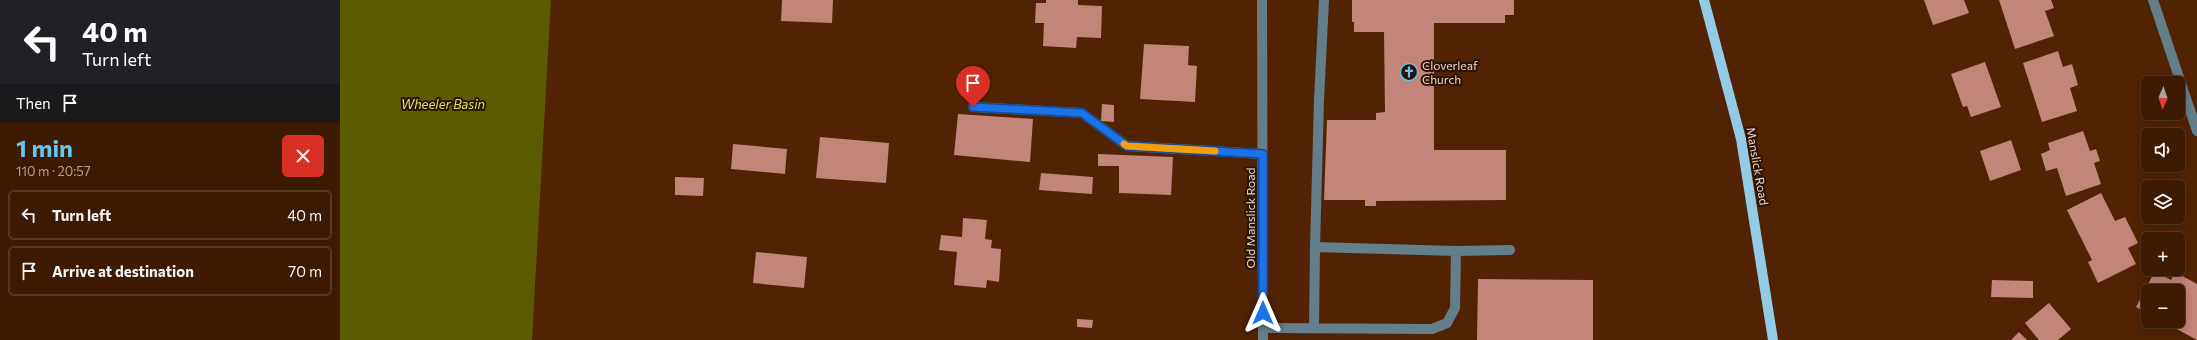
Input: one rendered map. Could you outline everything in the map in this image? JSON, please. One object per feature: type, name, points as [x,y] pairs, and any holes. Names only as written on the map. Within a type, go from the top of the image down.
[{"type":"main road","name":"Manslick Road","points":[[1704,0],[1741,139],[1773,340]]},
{"type":"street","name":"Old Manslick Road","points":[[1262,0],[1263,340]]},
{"type":"street","points":[[1314,328],[1319,100],[1324,0]]},
{"type":"street","points":[[2153,0],[2197,131]]},
{"type":"street","points":[[973,107],[1082,113],[1127,146],[1263,154]]},
{"type":"street","points":[[1315,247],[1456,251],[1510,250]]},
{"type":"street","points":[[1263,328],[1432,329],[1447,323],[1455,308],[1456,251]]},
{"type":"water","name":"Wheeler Basin","points":[[340,0],[551,0],[532,340],[340,340]]},
{"type":"building","points":[[782,0],[833,0],[832,23],[781,21]]},
{"type":"building","points":[[1046,0],[1078,0],[1078,5],[1102,6],[1101,38],[1077,37],[1076,48],[1043,46],[1044,23],[1035,23],[1036,3],[1046,3]]},
{"type":"building","name":"Cloverleaf Church","points":[[1352,0],[1514,0],[1514,15],[1505,15],[1505,23],[1434,23],[1434,150],[1506,150],[1506,200],[1376,201],[1376,206],[1365,206],[1365,200],[1324,200],[1327,120],[1376,120],[1376,113],[1385,112],[1384,32],[1354,32],[1354,22],[1352,22]]},
{"type":"building","points":[[1924,0],[1964,0],[1969,13],[1933,25]]},
{"type":"building","points":[[1999,0],[2051,0],[2054,8],[2045,11],[2054,36],[2015,49]]},
{"type":"building","points":[[1144,44],[1189,46],[1188,65],[1197,66],[1195,102],[1140,99]]},
{"type":"building","points":[[2058,51],[2063,67],[2072,64],[2078,85],[2070,88],[2077,111],[2042,122],[2023,63]]},
{"type":"building","points":[[1985,62],[2001,107],[1971,117],[1967,106],[1963,107],[1951,74]]},
{"type":"building","points":[[1102,104],[1114,105],[1114,122],[1101,121]]},
{"type":"building","points":[[958,114],[1033,119],[1030,162],[954,155]]},
{"type":"building","points":[[2083,131],[2090,151],[2096,149],[2100,161],[2094,163],[2101,184],[2066,196],[2057,168],[2046,171],[2041,154],[2050,150],[2048,143]]},
{"type":"building","points":[[820,137],[889,143],[886,183],[816,178]]},
{"type":"building","points":[[2011,140],[2021,170],[1990,181],[1980,151]]},
{"type":"building","points":[[733,144],[787,149],[785,174],[731,169]]},
{"type":"building","points":[[1098,154],[1173,157],[1171,195],[1119,193],[1119,166],[1098,166]]},
{"type":"building","points":[[1041,173],[1093,177],[1092,194],[1039,190]]},
{"type":"building","points":[[675,177],[704,178],[703,196],[675,195]]},
{"type":"building","points":[[2101,193],[2115,221],[2125,217],[2138,243],[2128,248],[2136,264],[2098,283],[2088,262],[2092,260],[2067,210]]},
{"type":"building","points":[[963,218],[987,220],[985,239],[992,240],[991,248],[1001,249],[999,282],[987,280],[986,288],[954,285],[957,252],[939,250],[941,235],[962,237]]},
{"type":"building","points":[[756,252],[807,257],[804,288],[753,283]]},
{"type":"building","points":[[2152,276],[2164,276],[2171,280],[2173,276],[2182,276],[2197,284],[2197,340],[2175,328],[2185,328],[2185,284],[2148,284]]},
{"type":"building","points":[[1478,279],[1593,280],[1593,340],[1477,340]]},
{"type":"building","points":[[1992,280],[2033,281],[2033,298],[1991,297]]},
{"type":"building","points":[[2141,298],[2141,310],[2136,307]]},
{"type":"building","points":[[2049,303],[2071,329],[2058,340],[2039,340],[2025,323]]},
{"type":"building","points":[[1077,319],[1093,320],[1092,328],[1077,327]]},
{"type":"building","points":[[2019,332],[2027,340],[2011,340]]},
{"type":"slow traffic","points":[[1124,144],[1127,146],[1215,151]]},
{"type":"place","name":"Cloverleaf Church","points":[[1409,72]]},
{"type":"route","points":[[973,107],[1082,113],[1127,146],[1263,154],[1263,313]]}]
